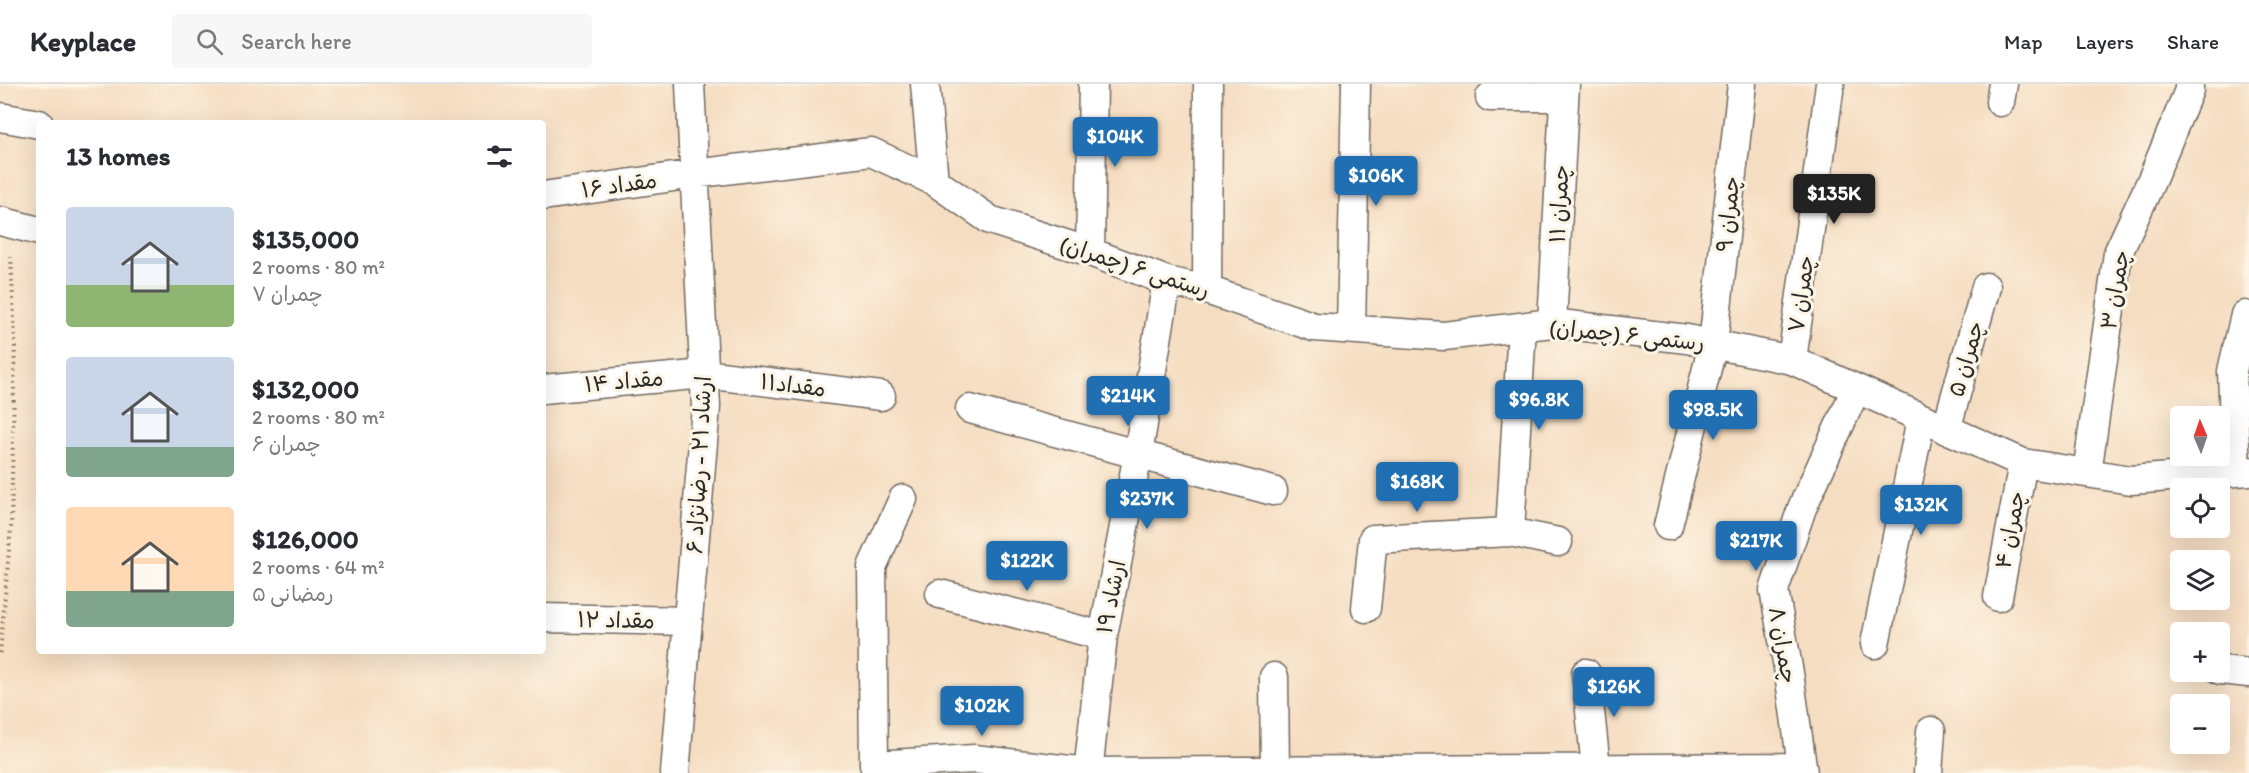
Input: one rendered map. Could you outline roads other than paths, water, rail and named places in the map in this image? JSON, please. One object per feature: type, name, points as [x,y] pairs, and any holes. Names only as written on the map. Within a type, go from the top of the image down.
[{"type":"street","name":"ارشاد ۲۱ - رضانژاد ۶","points":[[675,773],[706,407],[690,84]]},
{"type":"street","points":[[925,84],[934,181]]},
{"type":"street","points":[[1090,252],[1093,84]]},
{"type":"street","points":[[1207,290],[1208,84]]},
{"type":"street","points":[[1351,329],[1356,84]]},
{"type":"street","name":"چمران ۹","points":[[1668,526],[1713,344],[1742,84]]},
{"type":"street","name":"چمران ۷","points":[[1792,360],[1830,84]]},
{"type":"street","name":"چمران ۳","points":[[2087,473],[2118,253],[2153,177],[2189,90],[2189,84]]},
{"type":"street","points":[[1490,97],[1565,91]]},
{"type":"street","name":"چمران ۱۱","points":[[1552,323],[1565,91]]},
{"type":"street","points":[[0,117],[36,123]]},
{"type":"street","name":"رستمی ۶ (چمران)","points":[[694,174],[871,152],[934,181],[990,220],[1090,252],[1167,281],[1207,290],[1314,327],[1444,336],[1552,323],[1687,339],[1792,360],[2023,463],[2131,480],[2242,472]]},
{"type":"street","name":"مقداد ۱۶","points":[[546,196],[694,174]]},
{"type":"street","points":[[5,222],[36,230]]},
{"type":"street","name":"ارشاد ۱۹","points":[[1088,773],[1103,636],[1138,454],[1167,281]]},
{"type":"street","name":"چمران ۵","points":[[1875,644],[1933,424],[1986,287]]},
{"type":"street","points":[[2242,472],[2232,371],[2245,315]]},
{"type":"street","points":[[1510,532],[1522,327]]},
{"type":"street","name":"مقداد ۱۴","points":[[546,389],[705,374]]},
{"type":"street","name":"مقداد۱۱","points":[[705,374],[881,396]]},
{"type":"street","name":"چمران ۸","points":[[1803,770],[1774,590],[1802,508],[1856,389]]},
{"type":"street","points":[[970,409],[1273,491]]},
{"type":"street","name":"چمران ۴","points":[[1998,597],[2023,463]]},
{"type":"street","points":[[903,499],[872,567],[874,765],[974,759],[1088,773],[1596,768],[1803,770]]},
{"type":"street","points":[[1366,608],[1373,539],[1510,532],[1558,542]]},
{"type":"street","points":[[939,594],[1103,636]]},
{"type":"street","name":"مقداد ۱۲","points":[[546,618],[688,621]]},
{"type":"street","points":[[2230,671],[2249,673]]},
{"type":"street","points":[[1586,673],[1596,768]]},
{"type":"street","points":[[1274,677],[1275,772]]},
{"type":"street","points":[[1928,773],[1931,731]]}]
